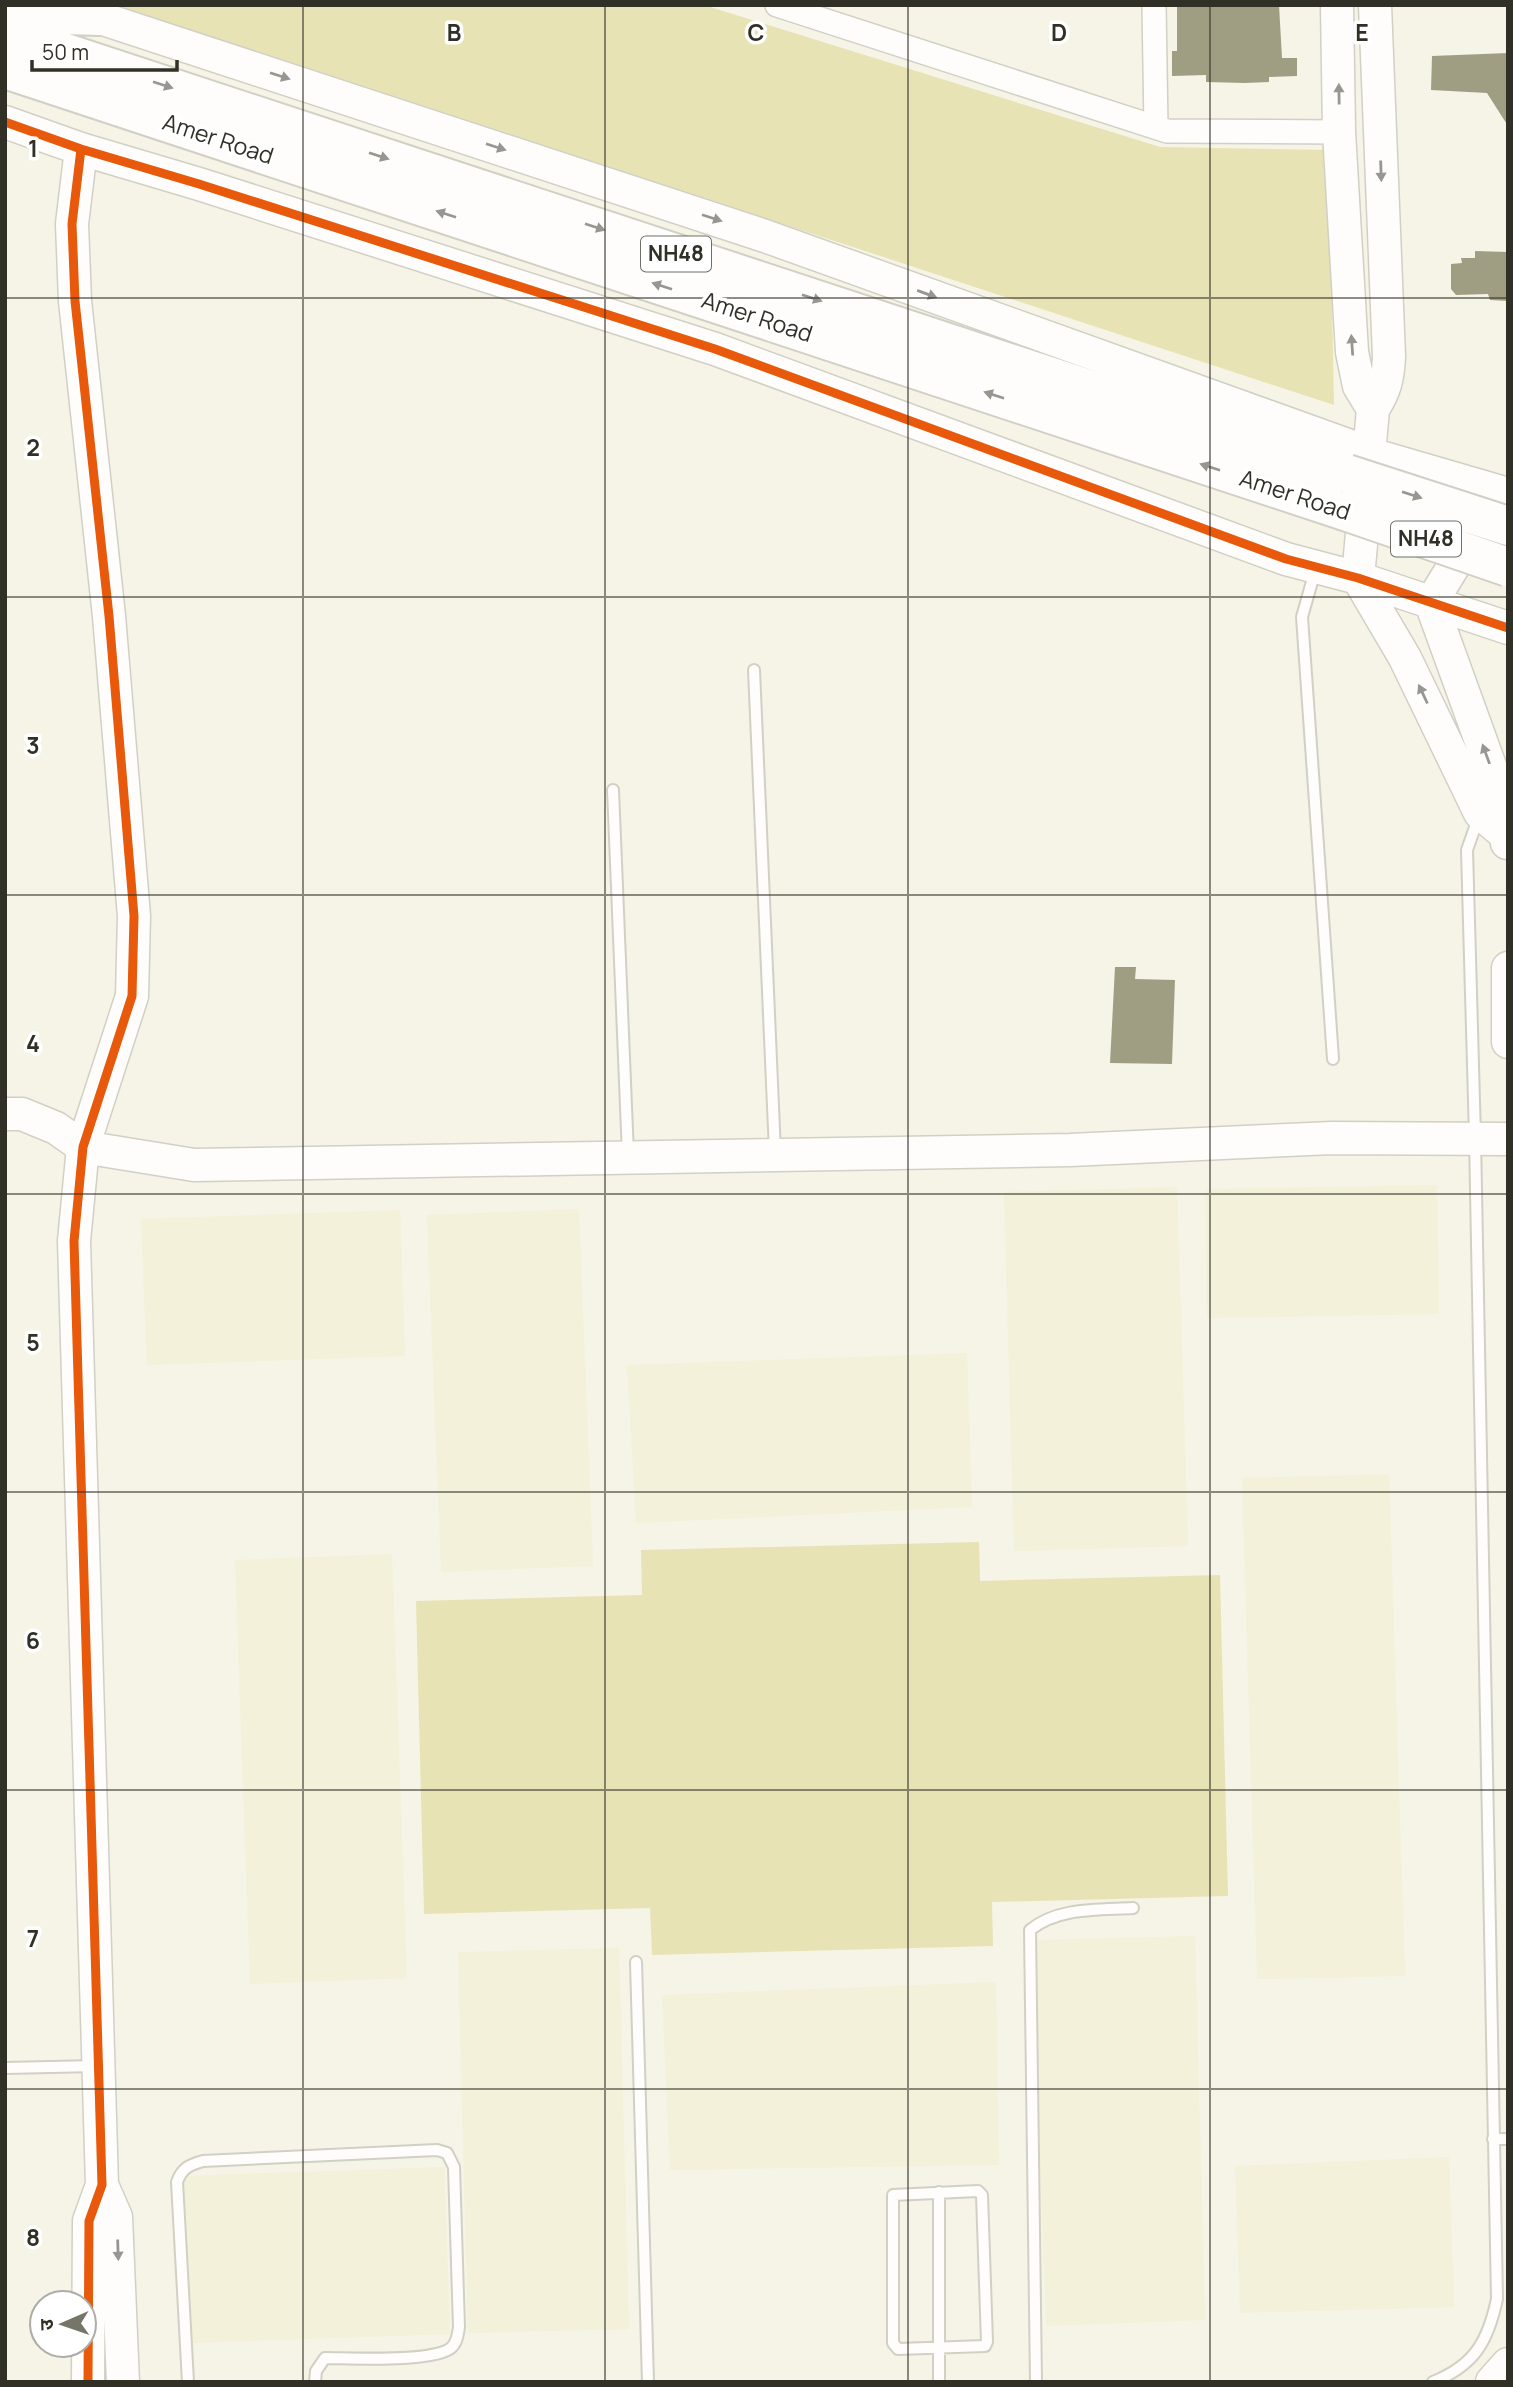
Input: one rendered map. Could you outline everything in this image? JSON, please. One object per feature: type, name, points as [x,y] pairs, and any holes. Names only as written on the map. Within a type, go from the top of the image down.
[{"type":"highway","points":[[5,13],[99,16]]},
{"type":"highway","name":"Amer Road","points":[[5,33],[1354,479],[1508,568]]},
{"type":"highway","name":"Amer Road","points":[[5,69],[1508,526]]},
{"type":"street","points":[[61,5],[765,236],[1354,479],[1502,492],[1431,603]]},
{"type":"street","points":[[777,5],[1167,131],[1339,132]]},
{"type":"street","points":[[1154,5],[1156,127]]},
{"type":"street","points":[[1337,5],[1339,132],[1352,352],[1359,387],[1373,409]]},
{"type":"street","points":[[1375,5],[1389,357],[1384,392],[1373,409],[1354,479],[1357,578],[1405,658],[1480,813],[1507,839]]},
{"type":"street","points":[[5,122],[81,149],[199,184],[715,349],[1286,559],[1357,578],[1508,628]]},
{"type":"street","points":[[81,149],[72,223],[75,301],[108,616],[134,916],[132,996],[83,1147],[74,1241],[102,2185],[89,2221],[88,2382]]},
{"type":"street","points":[[1431,603],[1494,777],[1507,839]]},
{"type":"street","points":[[1508,968],[1508,1042]]},
{"type":"street","points":[[5,1114],[22,1114],[56,1128],[83,1147],[194,1165],[1070,1150],[1332,1138],[1508,1139]]},
{"type":"street","points":[[102,2185],[116,2217],[123,2382]]},
{"type":"street","points":[[1492,2382],[1508,2364]]},
{"type":"lane","points":[[1317,567],[1302,617],[1333,1059]]},
{"type":"lane","points":[[754,670],[775,1155]]},
{"type":"lane","points":[[613,790],[628,1157]]},
{"type":"lane","points":[[1433,2382],[1445,2377],[1478,2353],[1491,2327],[1497,2299],[1467,850],[1480,813]]},
{"type":"lane","points":[[1036,2382],[1031,1930],[1041,1921],[1079,1911],[1133,1908]]},
{"type":"lane","points":[[636,1962],[648,2382]]},
{"type":"lane","points":[[5,2068],[99,2066]]},
{"type":"lane","points":[[1493,2139],[1508,2139]]},
{"type":"lane","points":[[188,2382],[177,2182],[181,2171],[203,2161],[437,2150],[447,2153],[454,2167],[459,2327],[457,2341],[451,2349],[414,2357],[325,2358],[316,2371],[316,2382]]},
{"type":"lane","points":[[978,2191],[982,2194],[987,2342],[985,2346],[939,2349],[898,2349],[892,2343],[891,2199],[895,2194],[978,2191]]},
{"type":"lane","points":[[939,2192],[939,2382]]},
{"type":"shaded area","points":[[116,5],[704,5],[1160,147],[1329,150],[1334,405]]},
{"type":"shaded area","points":[[1437,1185],[1439,1314],[1207,1318],[1205,1189]]},
{"type":"shaded area","points":[[1177,1187],[1188,1546],[1014,1551],[1004,1192]]},
{"type":"shaded area","points":[[579,1209],[593,1566],[441,1572],[427,1215]]},
{"type":"shaded area","points":[[400,1210],[405,1356],[147,1365],[141,1219]]},
{"type":"shaded area","points":[[967,1353],[972,1507],[636,1523],[627,1365]]},
{"type":"shaded area","points":[[1389,1474],[1405,1976],[1257,1979],[1242,1478]]},
{"type":"shaded area","points":[[979,1542],[980,1581],[1220,1575],[1228,1896],[992,1902],[993,1946],[652,1955],[650,1908],[424,1914],[416,1601],[642,1595],[641,1550]]},
{"type":"shaded area","points":[[392,1554],[407,1978],[250,1984],[235,1560]]},
{"type":"shaded area","points":[[1195,1936],[1205,2320],[1046,2326],[1032,1940]]},
{"type":"shaded area","points":[[619,1948],[629,2329],[468,2333],[458,1952]]},
{"type":"shaded area","points":[[996,1982],[999,2165],[670,2170],[662,1995]]},
{"type":"shaded area","points":[[1449,2157],[1454,2307],[1240,2313],[1235,2166]]},
{"type":"shaded area","points":[[444,2167],[450,2334],[189,2343],[182,2176]]},
{"type":"building","points":[[1177,5],[1279,5],[1282,58],[1297,58],[1297,76],[1269,77],[1269,82],[1245,83],[1206,82],[1206,75],[1172,76],[1172,51],[1177,51]]},
{"type":"building","points":[[1508,53],[1508,126],[1487,93],[1431,90],[1432,56]]},
{"type":"building","points":[[1475,251],[1508,252],[1508,301],[1490,300],[1488,294],[1456,295],[1451,289],[1451,264],[1462,263],[1461,258],[1475,258]]},
{"type":"building","points":[[1115,967],[1136,967],[1135,979],[1175,980],[1172,1064],[1110,1063]]},
{"type":"cycle path","points":[[5,122],[81,149],[199,184],[715,349],[1286,559],[1358,578],[1508,628]]},
{"type":"cycle path","points":[[81,149],[72,224],[75,301],[109,616],[134,916],[132,996],[83,1147],[74,1241],[102,2185],[89,2221],[88,2382]]}]
